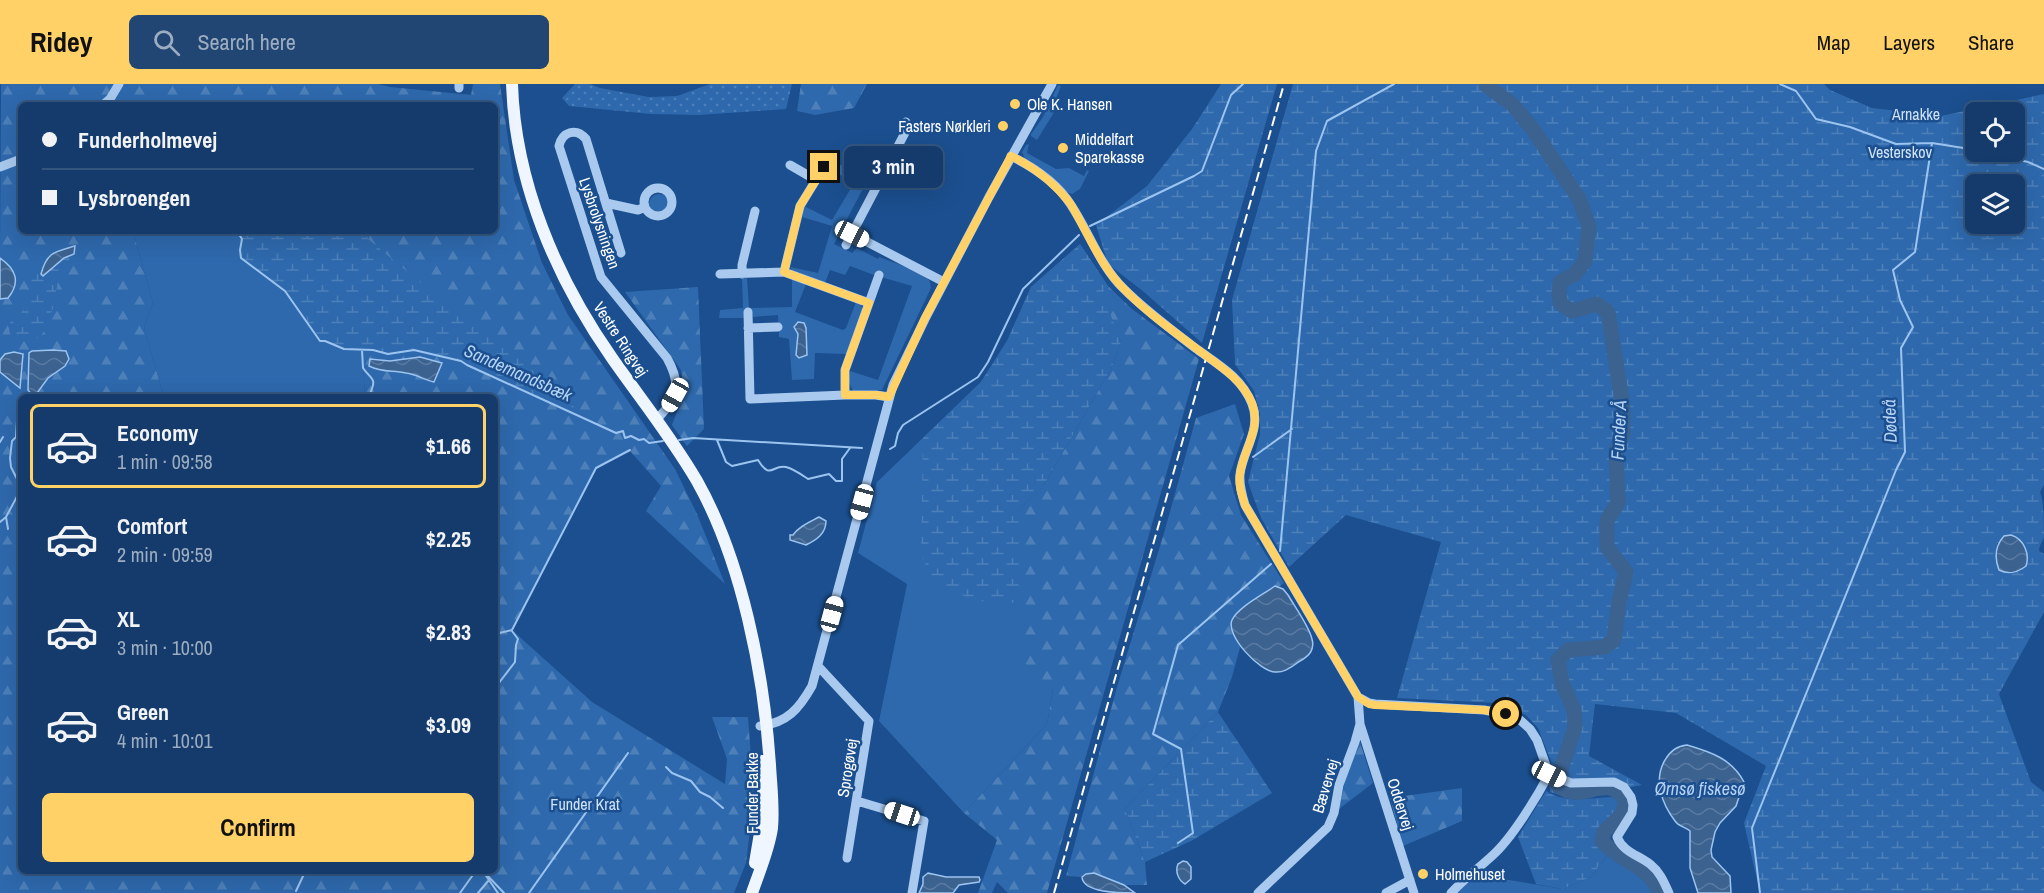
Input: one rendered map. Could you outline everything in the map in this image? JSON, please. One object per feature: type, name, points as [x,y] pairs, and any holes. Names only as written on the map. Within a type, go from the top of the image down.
[{"type":"main road","name":"Vestre Ringvej","points":[[512,84],[526,179],[546,239],[584,314],[697,482],[718,525],[740,589],[750,631],[764,726]]},
{"type":"main road","name":"Funder Bakke","points":[[744,893],[757,856],[764,809],[764,726]]},
{"type":"main road","name":"Funder Bakke","points":[[752,893],[765,858],[771,829],[772,790],[764,726]]},
{"type":"street","points":[[106,102],[119,84]]},
{"type":"street","points":[[764,726],[777,723],[795,712],[812,686],[889,397],[925,318],[1052,84]]},
{"type":"street","points":[[846,246],[907,129],[906,123]]},
{"type":"street","name":"Lysbrolysningen","points":[[621,254],[586,139],[582,134],[574,132],[565,134],[559,146],[601,277],[667,358],[674,370],[677,382],[675,395],[669,407],[656,420]]},
{"type":"street","points":[[1011,156],[1062,192],[1111,275],[1124,290],[1228,372],[1245,390],[1253,405],[1255,420],[1254,433],[1240,472],[1240,489],[1245,505],[1358,697],[1375,705],[1484,710],[1506,714],[1520,720],[1537,740],[1549,774],[1571,783],[1614,782],[1624,787],[1634,805],[1632,813],[1617,837],[1619,843],[1623,848],[1651,865],[1662,876],[1669,893]]},
{"type":"street","points":[[0,167],[18,160]]},
{"type":"street","points":[[789,165],[816,180]]},
{"type":"street","points":[[784,272],[800,206],[824,167]]},
{"type":"street","name":"Lysbrolysningen","points":[[606,203],[638,210],[645,207]]},
{"type":"street","points":[[742,274],[742,265],[756,211]]},
{"type":"street","points":[[852,234],[944,282]]},
{"type":"street","points":[[720,274],[784,272],[869,303]]},
{"type":"street","points":[[845,395],[845,370],[879,275]]},
{"type":"street","points":[[748,312],[750,399],[845,395],[889,397]]},
{"type":"street","points":[[748,328],[778,327]]},
{"type":"street","name":"Sprogøvej","points":[[818,666],[869,721],[847,858]]},
{"type":"street","name":"Bævervej","points":[[1258,893],[1328,827],[1334,813],[1339,785],[1360,724],[1358,697]]},
{"type":"street","name":"Oddervej","points":[[1360,724],[1414,893]]},
{"type":"street","points":[[1451,893],[1464,878],[1495,854],[1520,822],[1549,774]]},
{"type":"street","points":[[857,801],[924,821],[912,893]]},
{"type":"street","points":[[1386,893],[1410,880]]},
{"type":"green space","name":"Funder Krat","points":[[1,84],[378,84],[471,95],[473,84],[500,84],[514,180],[542,263],[568,315],[675,469],[697,514],[725,584],[646,511],[661,486],[630,451],[596,468],[512,630],[592,702],[725,784],[727,759],[712,717],[748,717],[754,798],[746,863],[734,893],[0,893],[0,299],[8,298],[7,263],[0,258]]},
{"type":"green space","points":[[575,84],[590,84],[649,97],[677,96],[710,84],[792,84],[786,109],[699,115],[651,114],[569,106],[562,98]]},
{"type":"green space","points":[[801,84],[867,84],[854,108],[815,115],[797,111]]},
{"type":"green space","points":[[1221,84],[1277,84],[1202,343],[1108,264],[1096,225],[1147,186],[1192,129]]},
{"type":"green space","points":[[1293,84],[1824,84],[1830,90],[1872,108],[1941,116],[1965,111],[1965,162],[2025,162],[2025,102],[2007,102],[2044,94],[2044,485],[2040,492],[2044,537],[2039,551],[2044,554],[2044,612],[1999,694],[2031,782],[2044,792],[2044,893],[1760,893],[1744,823],[1766,766],[1676,713],[1595,704],[1589,756],[1642,785],[1570,798],[1550,792],[1551,761],[1538,728],[1526,715],[1498,703],[1397,698],[1441,542],[1346,515],[1289,567],[1261,518],[1248,482],[1260,434],[1260,414],[1254,391],[1235,364],[1232,300]],"holes":[[[1997,543],[2022,543],[2028,559],[2026,566],[2018,572],[2006,573],[1996,562]]]},
{"type":"green space","points":[[1058,85],[1061,86],[1054,104],[1058,106],[1037,140],[1031,134],[1043,117]]},
{"type":"green space","points":[[1029,144],[1027,153],[1056,169],[1069,168],[1084,176],[1087,170],[1089,171],[1080,189],[1072,194],[1066,192],[1025,159],[1022,152]]},
{"type":"green space","points":[[829,161],[870,175],[834,244],[852,253],[857,248],[878,259],[879,257],[905,267],[925,276],[930,283],[931,288],[882,390],[853,391],[849,382],[850,371],[878,380],[912,286],[850,266],[845,275],[830,270],[825,283],[792,270],[790,267],[818,273],[832,226],[802,217],[804,206],[832,220],[854,183],[827,167]]},
{"type":"green space","points":[[659,194],[666,197],[669,204],[666,211],[659,214],[652,211],[649,204],[652,197]]},
{"type":"green space","points":[[134,234],[239,234],[242,239],[241,258],[285,291],[319,341],[325,341],[344,349],[362,350],[365,394],[163,394],[144,328],[153,303]]},
{"type":"green space","points":[[239,234],[366,234],[368,239],[415,278],[568,398],[580,416],[461,361],[414,350],[388,354],[373,350],[344,349],[320,341],[285,291],[241,258],[242,239]]},
{"type":"green space","points":[[1080,244],[1108,286],[1102,293],[1020,509],[1053,689],[1047,724],[964,813],[879,721],[907,584],[858,553],[877,482],[981,382],[1007,341],[1031,287]]},
{"type":"green space","points":[[1080,244],[1108,286],[1102,293],[1121,342],[1112,367],[1044,485],[1020,509],[1021,603],[973,601],[933,579],[921,555],[923,438],[981,382],[1007,341],[1031,287]]},
{"type":"green space","points":[[74,254],[60,271],[53,308],[43,333],[33,342],[13,341],[9,332],[10,324],[22,312],[28,296],[31,269],[46,258],[43,275],[64,258]]},
{"type":"green space","points":[[742,278],[747,278],[749,308],[792,307],[792,278],[806,284],[795,312],[843,330],[846,328],[856,302],[860,304],[863,309],[847,354],[815,353],[814,379],[792,380],[789,339],[779,337],[778,315],[753,317],[752,311],[746,312],[745,318],[719,318],[720,310],[743,308]]},
{"type":"green space","points":[[1108,286],[1132,309],[1199,359],[1047,893],[1008,893],[997,882],[992,893],[978,893],[997,840],[964,813],[1047,724],[1053,689],[1021,660],[1020,509],[1044,485],[1112,367],[1121,342],[1101,293]]},
{"type":"green space","points":[[698,287],[704,429],[687,446],[672,425],[684,393],[681,370],[625,292]]},
{"type":"green space","points":[[449,392],[448,394],[415,394]]},
{"type":"green space","points":[[1235,404],[1244,434],[1229,476],[1241,515],[1284,583],[1232,622],[1242,640],[1232,677],[1218,712],[1125,809],[1145,862],[1147,885],[1124,885],[1089,873],[1082,877],[1066,876],[1117,687],[1196,418]]},
{"type":"green space","points":[[1218,712],[1272,793],[1191,841],[1145,862],[1125,809]]},
{"type":"green space","points":[[1360,742],[1373,783],[1339,809],[1346,776]]},
{"type":"green space","points":[[1462,788],[1462,821],[1403,846],[1390,798]]},
{"type":"green space","points":[[1546,791],[1562,798],[1611,797],[1618,799],[1621,803],[1618,811],[1599,831],[1598,837],[1608,854],[1591,877],[1563,889],[1536,884],[1518,837]]},
{"type":"green space","points":[[1608,854],[1642,871],[1655,893],[1454,893],[1468,877],[1485,876],[1563,889],[1591,877]]},
{"type":"water","points":[[75,246],[74,254],[64,258],[43,276],[41,274],[46,261],[52,254]]},
{"type":"water","points":[[0,258],[13,271],[15,281],[8,298],[0,299]]},
{"type":"water","points":[[798,322],[804,323],[806,328],[807,355],[799,358],[796,355],[798,334],[794,327]]},
{"type":"water","points":[[66,351],[69,359],[65,366],[48,378],[37,393],[31,394],[28,390],[29,353]]},
{"type":"water","points":[[14,352],[23,354],[20,388],[0,372],[0,360],[5,354]]},
{"type":"water","points":[[420,357],[442,363],[434,382],[410,374],[369,366],[370,359],[390,361]]},
{"type":"water","points":[[819,517],[826,521],[826,526],[817,539],[806,545],[790,540],[790,535]]},
{"type":"water","points":[[2011,535],[2023,543],[2027,561],[2026,566],[2010,573],[1999,570],[1996,556],[2001,540],[2004,536]]},
{"type":"water","points":[[1275,586],[1283,589],[1288,595],[1308,628],[1313,643],[1306,657],[1279,672],[1269,670],[1253,660],[1239,643],[1231,627],[1232,620],[1240,610]]},
{"type":"water","name":"Ørnsø fiskesø","points":[[1687,745],[1727,762],[1744,782],[1736,806],[1715,832],[1711,850],[1712,857],[1730,876],[1731,893],[1698,893],[1690,868],[1690,831],[1676,823],[1663,800],[1659,784],[1661,768],[1672,752],[1680,746]]},
{"type":"water","points":[[1183,861],[1191,867],[1191,879],[1185,884],[1177,872],[1178,864]]},
{"type":"water","points":[[928,873],[946,877],[979,877],[980,880],[959,885],[953,893],[919,893],[923,877]]},
{"type":"water","points":[[1094,873],[1124,885],[1135,893],[1095,889],[1084,882],[1082,877]]},
{"type":"waterway","points":[[1090,226],[1202,171],[1231,95],[1243,84]]},
{"type":"waterway","points":[[1280,551],[1316,151],[1327,121],[1394,84]]},
{"type":"waterway","name":"Funder Å","points":[[1487,84],[1513,105],[1534,131],[1579,199],[1589,226],[1585,261],[1575,274],[1560,282],[1559,295],[1561,304],[1572,311],[1597,304],[1608,312],[1623,407],[1623,434],[1616,451],[1618,503],[1607,520],[1607,547],[1626,572],[1614,640],[1605,647],[1568,650],[1558,660],[1562,683],[1574,710],[1575,727],[1556,784],[1566,790],[1576,792],[1606,788],[1619,793],[1626,801],[1622,814],[1604,832],[1602,841],[1617,854],[1641,869],[1655,883],[1660,893]]},
{"type":"waterway","name":"Dødeå","points":[[1760,893],[1752,828],[1905,452],[1901,348],[1913,327],[1900,300],[1893,270],[1915,252],[1932,143],[1896,144],[1850,127],[1816,119],[1796,91],[1780,84]]},
{"type":"waterway","points":[[1932,143],[1965,148]]},
{"type":"waterway","points":[[2025,161],[2044,169]]},
{"type":"waterway","name":"Sandemandsbæk","points":[[239,234],[242,239],[241,258],[285,291],[320,341],[344,349],[373,350],[388,354],[414,350],[461,361],[616,433],[623,431],[625,438],[631,436],[639,440],[644,439],[649,443],[663,441]]},
{"type":"waterway","points":[[890,449],[895,446],[898,433],[903,425],[978,377],[988,362],[1023,289],[1079,235]]},
{"type":"waterway","points":[[362,350],[363,368],[373,382],[370,394]]},
{"type":"waterway","points":[[18,418],[10,458],[11,467],[18,481]]},
{"type":"waterway","points":[[1253,457],[1292,429]]},
{"type":"waterway","points":[[0,442],[3,437]]},
{"type":"waterway","points":[[679,440],[693,438],[862,448]]},
{"type":"waterway","points":[[717,440],[726,462],[732,466],[758,460],[769,471],[786,467],[808,479],[829,474],[836,481],[842,481],[842,459],[850,448]]},
{"type":"waterway","points":[[498,633],[512,630],[596,468],[630,450]]},
{"type":"waterway","points":[[0,522],[6,517],[18,495]]},
{"type":"waterway","points":[[6,517],[8,529]]},
{"type":"waterway","points":[[1178,843],[1193,833],[1181,749],[1153,734],[1178,645],[1271,564]]},
{"type":"waterway","points":[[498,684],[515,662],[518,639],[512,631]]},
{"type":"waterway","points":[[529,893],[628,753]]},
{"type":"waterway","points":[[666,767],[672,773],[691,781],[700,792],[723,808]]},
{"type":"waterway","points":[[296,891],[304,874]]},
{"type":"waterway","points":[[460,893],[474,874]]},
{"type":"waterway","points":[[485,874],[498,893]]},
{"type":"waterway","points":[[486,874],[504,893]]},
{"type":"waterway","points":[[478,893],[489,880]]},
{"type":"railway","points":[[1054,893],[1284,84]]},
{"type":"place","name":"Ole K. Hansen","points":[[1015,104]]},
{"type":"place","name":"Fasters Nørkleri","points":[[1003,126]]},
{"type":"place","name":"Middelfart Sparekasse","points":[[1063,148]]},
{"type":"place","name":"Holmehuset","points":[[1423,874]]},
{"type":"route","points":[[824,167],[800,206],[784,272],[869,303],[845,370],[845,395],[889,397],[925,318],[1011,156],[1062,192],[1111,275],[1124,290],[1228,372],[1245,390],[1253,405],[1255,420],[1254,433],[1240,472],[1240,489],[1245,505],[1358,697],[1375,705],[1484,710],[1506,714]]},
{"type":"park label","name":"Arnakke","points":[[1916,114]]},
{"type":"park label","name":"Vesterskov","points":[[1900,152]]}]
